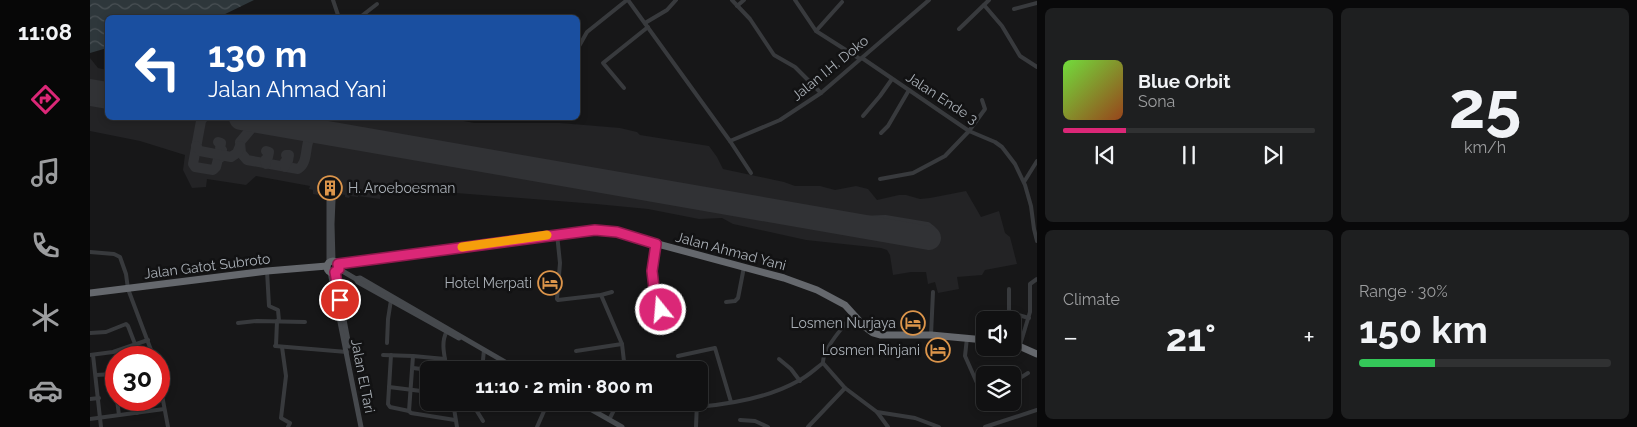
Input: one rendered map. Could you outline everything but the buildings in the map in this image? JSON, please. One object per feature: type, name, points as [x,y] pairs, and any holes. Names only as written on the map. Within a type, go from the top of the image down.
[{"type":"highway","name":"Jalan Ahmad Yani","points":[[333,267],[557,234],[602,230],[617,232],[784,278],[817,290],[840,302],[854,314],[865,328],[877,334],[931,335],[976,339]]},
{"type":"highway","name":"Jalan Gatot Subroto","points":[[90,293],[267,271],[333,267]]},
{"type":"highway","points":[[1021,346],[1037,354]]},
{"type":"street","points":[[333,0],[338,15]]},
{"type":"street","points":[[580,45],[588,32],[628,0],[751,173]]},
{"type":"street","points":[[624,88],[604,63],[667,10],[676,0]]},
{"type":"street","points":[[732,0],[750,19],[774,55],[795,68],[821,93]]},
{"type":"street","points":[[737,6],[744,0]]},
{"type":"street","points":[[795,0],[816,31],[842,2]]},
{"type":"street","name":"Jalan I.H. Doko","points":[[730,142],[780,120],[821,93],[929,0]]},
{"type":"street","points":[[959,29],[989,0]]},
{"type":"street","points":[[1014,9],[1037,3]]},
{"type":"street","points":[[363,15],[377,4]]},
{"type":"street","points":[[984,5],[1002,26],[1020,56],[1037,67]]},
{"type":"street","name":"Jalan Ende 3","points":[[816,31],[969,131],[1002,146],[1015,164],[1024,182],[1031,206],[1037,241]]},
{"type":"street","points":[[863,116],[892,79]]},
{"type":"street","points":[[881,133],[888,126],[909,90]]},
{"type":"street","points":[[880,179],[913,174],[949,153],[969,131],[985,109],[982,100]]},
{"type":"street","points":[[1024,182],[1037,161]]},
{"type":"street","points":[[331,200],[330,241],[333,267],[447,329]]},
{"type":"street","points":[[557,234],[560,262],[557,299],[560,301],[612,292]]},
{"type":"street","points":[[656,244],[652,271],[662,317]]},
{"type":"street","points":[[90,252],[118,255],[124,268],[128,288],[150,346]]},
{"type":"street","name":"Jalan El Tari","points":[[333,267],[347,352],[357,396]]},
{"type":"street","name":"Jalan El Tari","points":[[333,267],[363,427]]},
{"type":"street","points":[[726,302],[735,301],[738,298],[744,267]]},
{"type":"street","points":[[267,271],[269,306],[278,310],[275,346],[347,352]]},
{"type":"street","points":[[356,279],[360,278],[467,342],[471,342],[503,361]]},
{"type":"street","points":[[1021,334],[1029,318],[1030,284],[1037,278]]},
{"type":"street","points":[[1009,289],[1009,310],[1011,313],[1029,318]]},
{"type":"street","points":[[931,335],[934,292]]},
{"type":"street","points":[[1031,292],[1037,292]]},
{"type":"street","points":[[601,295],[622,344],[624,361]]},
{"type":"street","points":[[387,343],[391,300]]},
{"type":"street","points":[[708,404],[731,402],[772,392],[800,381],[823,363],[823,358],[833,340],[854,314]]},
{"type":"street","points":[[238,323],[305,322]]},
{"type":"street","points":[[90,333],[106,332],[126,324],[135,344]]},
{"type":"street","points":[[383,355],[445,359],[443,345],[447,329]]},
{"type":"street","points":[[967,338],[965,356],[976,383]]},
{"type":"street","points":[[102,427],[92,355],[113,352],[148,340]]},
{"type":"street","points":[[576,351],[622,344]]},
{"type":"street","points":[[282,347],[286,376],[281,418],[290,423],[288,427]]},
{"type":"street","points":[[678,356],[715,348],[731,402]]},
{"type":"street","points":[[483,361],[484,350]]},
{"type":"street","points":[[391,355],[388,405],[409,411],[414,415],[455,420]]},
{"type":"street","points":[[409,411],[413,356]]},
{"type":"street","points":[[778,359],[787,365],[800,381]]},
{"type":"street","points":[[823,363],[846,388],[877,412],[888,427]]},
{"type":"street","points":[[413,368],[420,369]]},
{"type":"street","points":[[1021,377],[1028,373]]},
{"type":"street","points":[[96,375],[105,375]]},
{"type":"street","points":[[389,387],[420,391]]},
{"type":"street","points":[[808,427],[846,388]]},
{"type":"street","points":[[90,399],[99,398]]},
{"type":"street","points":[[985,427],[1037,410]]},
{"type":"street","points":[[118,411],[119,415]]},
{"type":"street","points":[[90,419],[150,411]]},
{"type":"street","points":[[164,411],[168,427]]},
{"type":"street","points":[[454,411],[457,427]]},
{"type":"street","points":[[477,411],[483,421]]},
{"type":"street","points":[[537,427],[544,411]]},
{"type":"street","points":[[594,411],[620,426]]},
{"type":"street","points":[[609,420],[614,411]]},
{"type":"street","points":[[696,427],[697,411]]},
{"type":"street","points":[[877,412],[915,418],[939,427]]},
{"type":"street","points":[[740,420],[755,421],[768,427]]},
{"type":"shaded area","points":[[90,58],[98,68],[105,70],[105,120],[458,120],[474,123],[560,123],[620,128],[637,132],[640,135],[709,146],[723,169],[795,186],[820,186],[835,190],[856,186],[868,189],[877,200],[899,195],[920,199],[930,198],[966,191],[981,217],[999,211],[1005,233],[1010,237],[1017,264],[985,270],[982,275],[957,277],[959,289],[938,293],[935,282],[928,284],[926,272],[893,275],[890,255],[887,250],[806,240],[733,224],[722,218],[699,219],[648,209],[380,187],[382,189],[380,199],[358,196],[350,196],[349,198],[345,197],[345,195],[319,191],[318,195],[313,194],[313,190],[309,189],[310,186],[256,176],[246,185],[207,179],[206,187],[192,188],[183,170],[185,155],[140,141],[90,131]]},
{"type":"water","points":[[90,0],[254,0],[223,15],[105,15],[105,49],[90,53]]},
{"type":"taxiway","points":[[90,101],[105,104]]},
{"type":"taxiway","points":[[202,120],[193,164],[195,167],[213,170],[218,159],[223,156]]},
{"type":"taxiway","points":[[263,121],[256,123],[240,142],[241,153],[247,160],[298,169],[304,162],[310,136],[313,132],[319,131]]},
{"type":"taxiway","points":[[218,142],[221,143],[220,148],[222,150],[220,155]]},
{"type":"taxiway","points":[[196,146],[200,151],[231,157],[237,153],[240,146]]},
{"type":"taxiway","points":[[266,151],[269,152],[265,160],[266,164]]},
{"type":"taxiway","points":[[285,167],[285,162],[288,161],[289,155],[286,155]]},
{"type":"taxiway","points":[[838,222],[885,220],[927,227],[932,231],[931,239],[928,241],[922,241],[918,236]]},
{"type":"runway","points":[[90,91],[105,94]]},
{"type":"runway","points":[[252,120],[929,238]]},
{"type":"slow traffic","points":[[462,247],[547,235]]},
{"type":"place","name":"H. Aroeboesman","points":[[330,188]]},
{"type":"place","name":"Hotel Merpati","points":[[550,283]]},
{"type":"place","name":"Losmen Nurjaya","points":[[913,323]]},
{"type":"place","name":"Losmen Rinjani","points":[[938,350]]},
{"type":"route","points":[[340,300],[335,272],[339,269],[338,264],[595,230],[617,232],[656,244],[652,271],[654,288],[661,310]]}]
